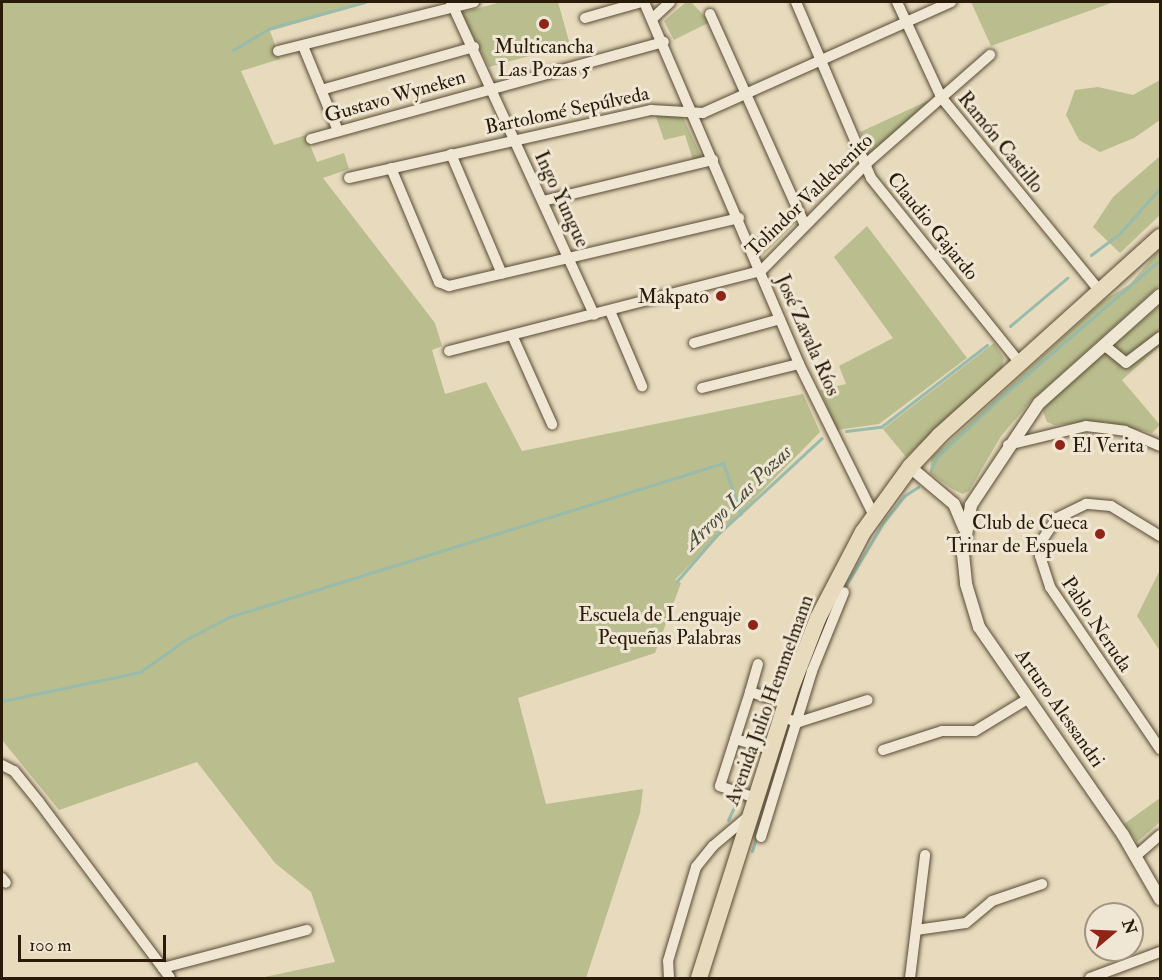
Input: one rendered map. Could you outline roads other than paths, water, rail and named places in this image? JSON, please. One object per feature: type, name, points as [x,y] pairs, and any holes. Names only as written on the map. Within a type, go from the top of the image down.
[{"type":"highway","name":"Avenida Julio Hemmelmann","points":[[699,978],[771,749],[788,714],[818,618],[874,516],[910,468],[1020,363],[1161,237]]},
{"type":"street","points":[[278,51],[452,4],[474,2]]},
{"type":"street","points":[[585,18],[643,2]]},
{"type":"street","name":"José Zavala Ríos","points":[[643,2],[664,42],[799,364],[874,516]]},
{"type":"street","points":[[652,18],[670,2]]},
{"type":"street","name":"Claudio Gajardo","points":[[796,2],[867,163],[871,178],[1020,363]]},
{"type":"street","name":"Ramón Castillo","points":[[897,2],[941,97],[1100,291]]},
{"type":"street","points":[[693,114],[747,94],[951,2]]},
{"type":"street","name":"Ingo Yungue","points":[[452,4],[493,87],[594,315]]},
{"type":"street","points":[[710,14],[804,223]]},
{"type":"street","name":"Gustavo Wyneken","points":[[311,139],[493,87],[664,42]]},
{"type":"street","points":[[303,46],[338,131]]},
{"type":"street","points":[[321,90],[474,47]]},
{"type":"street","name":"Tolindor Valdebenito","points":[[449,351],[761,271],[804,223],[867,163],[990,55]]},
{"type":"street","name":"Bartolomé Sepúlveda","points":[[349,178],[651,110],[675,108],[693,114]]},
{"type":"street","points":[[451,154],[502,274]]},
{"type":"street","points":[[543,201],[713,160]]},
{"type":"street","points":[[391,168],[439,282],[449,286],[739,219]]},
{"type":"street","name":"Arturo Alessandri","points":[[1161,295],[1043,399],[1007,446],[970,505],[964,528],[964,569],[974,613],[1029,698],[1137,855],[1161,899]]},
{"type":"street","points":[[610,311],[642,386]]},
{"type":"street","points":[[694,343],[780,319]]},
{"type":"street","points":[[512,335],[552,424]]},
{"type":"street","points":[[1104,345],[1126,363],[1161,337]]},
{"type":"street","points":[[702,388],[799,364]]},
{"type":"street","points":[[1026,420],[1046,434]]},
{"type":"street","points":[[1007,446],[1046,434],[1100,426],[1159,442]]},
{"type":"street","name":"Arturo Alessandri","points":[[910,468],[954,504],[964,528]]},
{"type":"street","points":[[954,504],[970,505]]},
{"type":"street","name":"Pablo Neruda","points":[[1161,536],[1112,506],[1086,504],[1056,518],[1043,539],[1041,556],[1050,587],[1161,749]]},
{"type":"street","points":[[761,837],[788,714],[844,592]]},
{"type":"street","points":[[669,978],[668,961],[696,867],[713,846],[753,806],[720,786],[758,664]]},
{"type":"street","points":[[750,692],[788,714],[868,700]]},
{"type":"street","points":[[883,750],[942,731],[975,731],[1029,698]]},
{"type":"street","points":[[735,739],[771,749]]},
{"type":"street","points":[[2,765],[14,771],[39,802],[170,978]]},
{"type":"street","points":[[1137,855],[1161,836]]},
{"type":"street","points":[[910,978],[926,855]]},
{"type":"street","points":[[916,930],[966,922],[992,901],[1042,884]]},
{"type":"street","points":[[163,968],[307,930]]},
{"type":"street","points":[[1090,978],[1161,952]]},
{"type":"waterway","points":[[233,50],[270,28],[365,2]]},
{"type":"waterway","name":"Arroyo Las Pozas","points":[[1091,255],[1120,233],[1160,188]]},
{"type":"waterway","points":[[931,470],[937,457],[993,404],[1160,260]]},
{"type":"waterway","name":"Arroyo Las Pozas","points":[[1010,326],[1067,278]]},
{"type":"waterway","name":"Arroyo Las Pozas","points":[[846,431],[881,427],[987,345]]},
{"type":"waterway","name":"Arroyo Las Pozas","points":[[677,581],[716,536],[822,438]]},
{"type":"waterway","points":[[2,701],[140,672],[185,640],[229,617],[723,463],[741,514]]},
{"type":"waterway","points":[[843,590],[883,523],[904,496],[918,487]]},
{"type":"waterway","points":[[775,690],[784,670],[791,667]]},
{"type":"waterway","points":[[758,736],[768,707]]},
{"type":"waterway","points":[[743,784],[753,753]]},
{"type":"waterway","points":[[728,820],[737,801]]},
{"type":"waterway","points":[[752,851],[757,836]]},
{"type":"place","name":"Multicancha Las Pozas 5","points":[[544,24]]},
{"type":"place","name":"Makpato","points":[[721,296]]},
{"type":"place","name":"El Verita","points":[[1060,445]]},
{"type":"place","name":"Club de Cueca Trinar de Espuela","points":[[1100,534]]},
{"type":"place","name":"Escuela de Lenguaje Pequeñas Palabras","points":[[753,625]]}]
